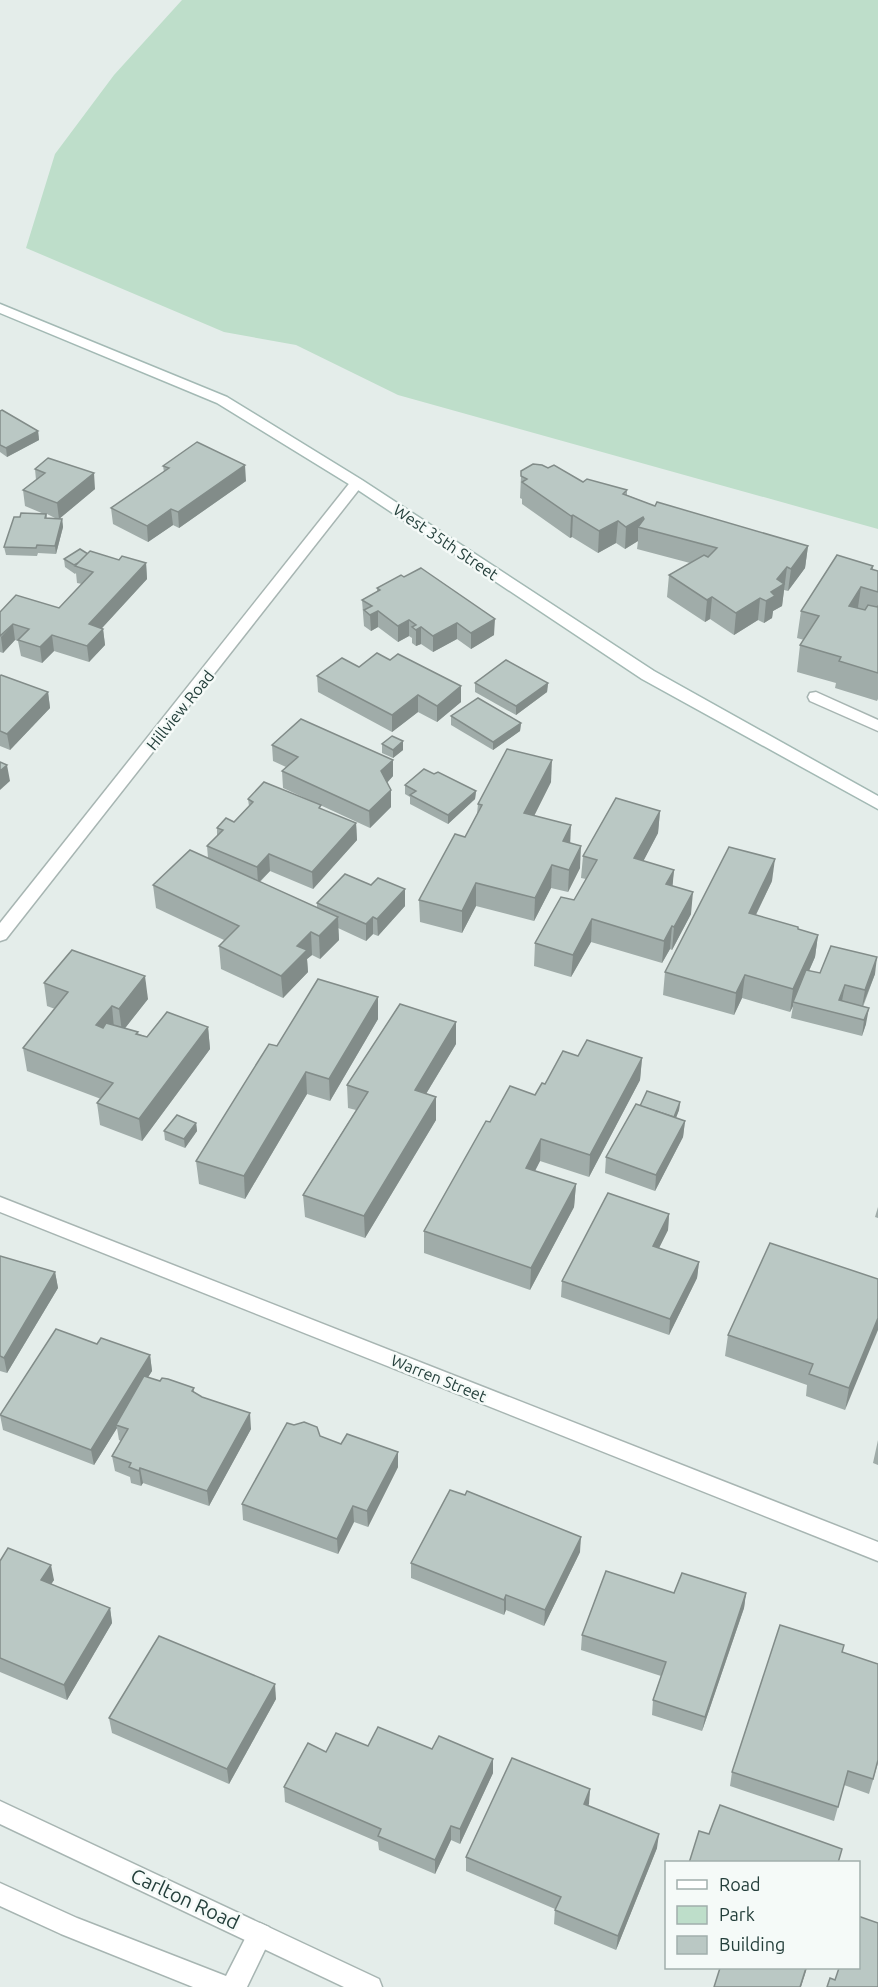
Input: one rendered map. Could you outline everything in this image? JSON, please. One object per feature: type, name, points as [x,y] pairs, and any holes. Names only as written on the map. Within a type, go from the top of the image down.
[{"type":"street","name":"West 35th Street","points":[[0,308],[222,400],[357,483],[556,618],[658,681],[878,803]]},
{"type":"street","name":"Hillview Road","points":[[0,935],[357,483]]},
{"type":"street","points":[[816,697],[878,726]]},
{"type":"street","name":"Warren Street","points":[[0,1204],[878,1552]]},
{"type":"street","name":"Carlton Road","points":[[0,1812],[370,1987]]},
{"type":"street","points":[[0,1894],[69,1926],[223,1987]]},
{"type":"street","points":[[234,1987],[260,1935]]},
{"type":"green space","points":[[182,0],[878,0],[878,529],[398,395],[296,345],[224,332],[26,248],[55,154],[114,75]]},
{"type":"building","points":[[2,410],[38,431],[6,448],[0,445],[0,411]]},
{"type":"building","points":[[197,442],[245,465],[178,512],[171,509],[147,526],[111,508],[169,468],[163,466]]},
{"type":"building","points":[[48,458],[94,473],[57,503],[23,490],[45,473],[35,469]]},
{"type":"building","points":[[533,464],[548,468],[554,465],[583,482],[587,479],[627,490],[623,494],[655,506],[657,502],[808,546],[791,569],[787,567],[777,579],[784,584],[771,592],[775,596],[766,601],[760,598],[736,613],[712,597],[707,600],[669,575],[704,555],[708,557],[717,548],[638,527],[643,517],[626,527],[618,521],[599,531],[573,515],[571,516],[522,482],[527,479],[521,476],[521,471]]},
{"type":"building","points":[[21,513],[46,514],[45,518],[62,519],[55,546],[4,547],[14,517],[20,517]]},
{"type":"building","points":[[80,549],[88,554],[80,562],[74,565],[64,559]]},
{"type":"building","points":[[90,551],[119,560],[122,556],[146,563],[89,624],[103,629],[87,646],[52,635],[40,647],[18,640],[29,629],[13,624],[0,636],[0,612],[16,595],[59,608],[93,572],[75,566]]},
{"type":"building","points":[[837,555],[873,566],[871,569],[878,571],[878,592],[861,587],[849,606],[865,610],[868,605],[878,606],[878,673],[839,661],[841,657],[800,645],[819,616],[801,611]]},
{"type":"building","points":[[421,568],[495,619],[471,633],[457,623],[433,636],[421,627],[416,630],[412,627],[416,625],[409,620],[398,626],[378,611],[370,615],[364,610],[372,606],[362,600],[380,590],[377,588],[401,575],[404,577]]},
{"type":"building","points":[[377,653],[390,660],[398,654],[461,686],[437,706],[418,695],[392,715],[317,676],[342,658],[359,667]]},
{"type":"building","points":[[506,660],[548,683],[516,706],[475,683]]},
{"type":"building","points":[[1,675],[48,692],[7,734],[0,731]]},
{"type":"building","points":[[478,698],[521,723],[493,742],[451,716]]},
{"type":"building","points":[[301,719],[393,760],[381,771],[391,790],[369,811],[282,771],[298,757],[272,745]]},
{"type":"building","points":[[392,736],[403,741],[393,750],[382,744]]},
{"type":"building","points":[[507,749],[552,760],[524,813],[571,825],[563,841],[581,846],[569,870],[552,865],[535,898],[476,883],[462,911],[419,900],[455,834],[465,837],[482,805],[478,804]]},
{"type":"building","points":[[0,762],[7,765],[0,771]]},
{"type":"building","points":[[424,769],[434,774],[438,772],[476,791],[448,815],[410,795],[416,791],[405,785]]},
{"type":"building","points":[[264,782],[321,805],[319,808],[356,823],[312,872],[269,854],[257,867],[207,846],[223,830],[217,828],[226,818],[234,822],[253,802],[248,799]]},
{"type":"building","points":[[616,798],[660,811],[634,858],[674,870],[666,884],[693,892],[674,927],[672,926],[664,941],[592,919],[573,955],[535,943],[561,897],[574,900],[597,860],[583,856]]},
{"type":"building","points":[[729,847],[775,859],[749,913],[818,935],[793,989],[745,975],[736,993],[665,972]]},
{"type":"building","points":[[190,850],[338,917],[319,936],[311,932],[297,946],[307,950],[281,976],[219,946],[239,926],[153,885]]},
{"type":"building","points":[[345,874],[371,885],[378,878],[405,889],[377,919],[373,917],[366,924],[317,903]]},
{"type":"building","points":[[831,946],[877,957],[865,990],[845,985],[839,1000],[869,1008],[864,1020],[793,1002],[806,970],[820,973]]},
{"type":"building","points":[[72,950],[145,976],[119,1009],[112,1006],[96,1025],[103,1028],[106,1023],[138,1032],[136,1034],[147,1037],[167,1012],[208,1027],[139,1119],[97,1103],[113,1083],[23,1048],[68,992],[44,983]]},
{"type":"building","points":[[318,979],[378,997],[329,1079],[306,1072],[244,1176],[196,1161],[269,1044],[277,1046]]},
{"type":"building","points":[[400,1004],[456,1022],[415,1090],[436,1097],[364,1216],[303,1195],[368,1092],[347,1085]]},
{"type":"building","points":[[587,1040],[642,1058],[590,1155],[541,1139],[526,1168],[576,1184],[531,1268],[424,1231],[486,1121],[490,1122],[510,1086],[535,1095],[542,1083],[545,1084],[563,1051],[578,1056]]},
{"type":"building","points":[[647,1091],[680,1102],[674,1117],[640,1106]]},
{"type":"building","points":[[636,1104],[685,1121],[656,1175],[606,1157]]},
{"type":"building","points":[[177,1115],[196,1123],[184,1139],[164,1131]]},
{"type":"building","points":[[608,1193],[669,1214],[653,1246],[699,1262],[670,1319],[562,1281]]},
{"type":"building","points":[[770,1243],[878,1279],[878,1318],[849,1388],[809,1374],[813,1364],[728,1335]]},
{"type":"building","points":[[0,1256],[55,1272],[4,1358],[0,1356]]},
{"type":"building","points":[[56,1329],[97,1344],[101,1338],[150,1355],[91,1450],[0,1415]]},
{"type":"building","points":[[144,1376],[160,1381],[162,1378],[168,1379],[194,1388],[192,1391],[202,1397],[250,1413],[207,1491],[140,1468],[139,1471],[129,1467],[131,1463],[112,1456],[128,1429],[116,1425]]},
{"type":"building","points":[[304,1422],[317,1427],[320,1436],[341,1444],[347,1434],[398,1452],[367,1511],[353,1506],[337,1539],[242,1504],[287,1423],[294,1425]]},
{"type":"building","points":[[450,1490],[465,1495],[467,1491],[581,1537],[545,1610],[506,1595],[504,1600],[411,1563]]},
{"type":"building","points":[[8,1548],[51,1565],[41,1580],[110,1608],[64,1685],[0,1658],[0,1561]]},
{"type":"building","points":[[606,1571],[674,1593],[682,1573],[746,1593],[705,1717],[653,1700],[666,1662],[582,1635]]},
{"type":"building","points":[[780,1625],[844,1645],[842,1652],[878,1664],[878,1760],[873,1779],[848,1771],[838,1807],[732,1772]]},
{"type":"building","points":[[159,1636],[275,1684],[227,1769],[109,1718]]},
{"type":"building","points":[[378,1727],[432,1749],[439,1736],[493,1759],[460,1829],[451,1826],[435,1860],[378,1836],[381,1829],[284,1787],[308,1743],[326,1752],[336,1733],[368,1746]]},
{"type":"building","points":[[512,1758],[590,1789],[584,1804],[659,1834],[618,1936],[555,1910],[561,1897],[466,1857]]},
{"type":"building","points":[[720,1805],[842,1849],[839,1861],[690,1861],[699,1831],[709,1834]]},
{"type":"building","points":[[860,1917],[878,1923],[878,1987],[827,1987],[830,1978],[835,1980],[839,1969],[860,1969]]},
{"type":"building","points":[[720,1969],[806,1969],[800,1987],[714,1987]]}]
